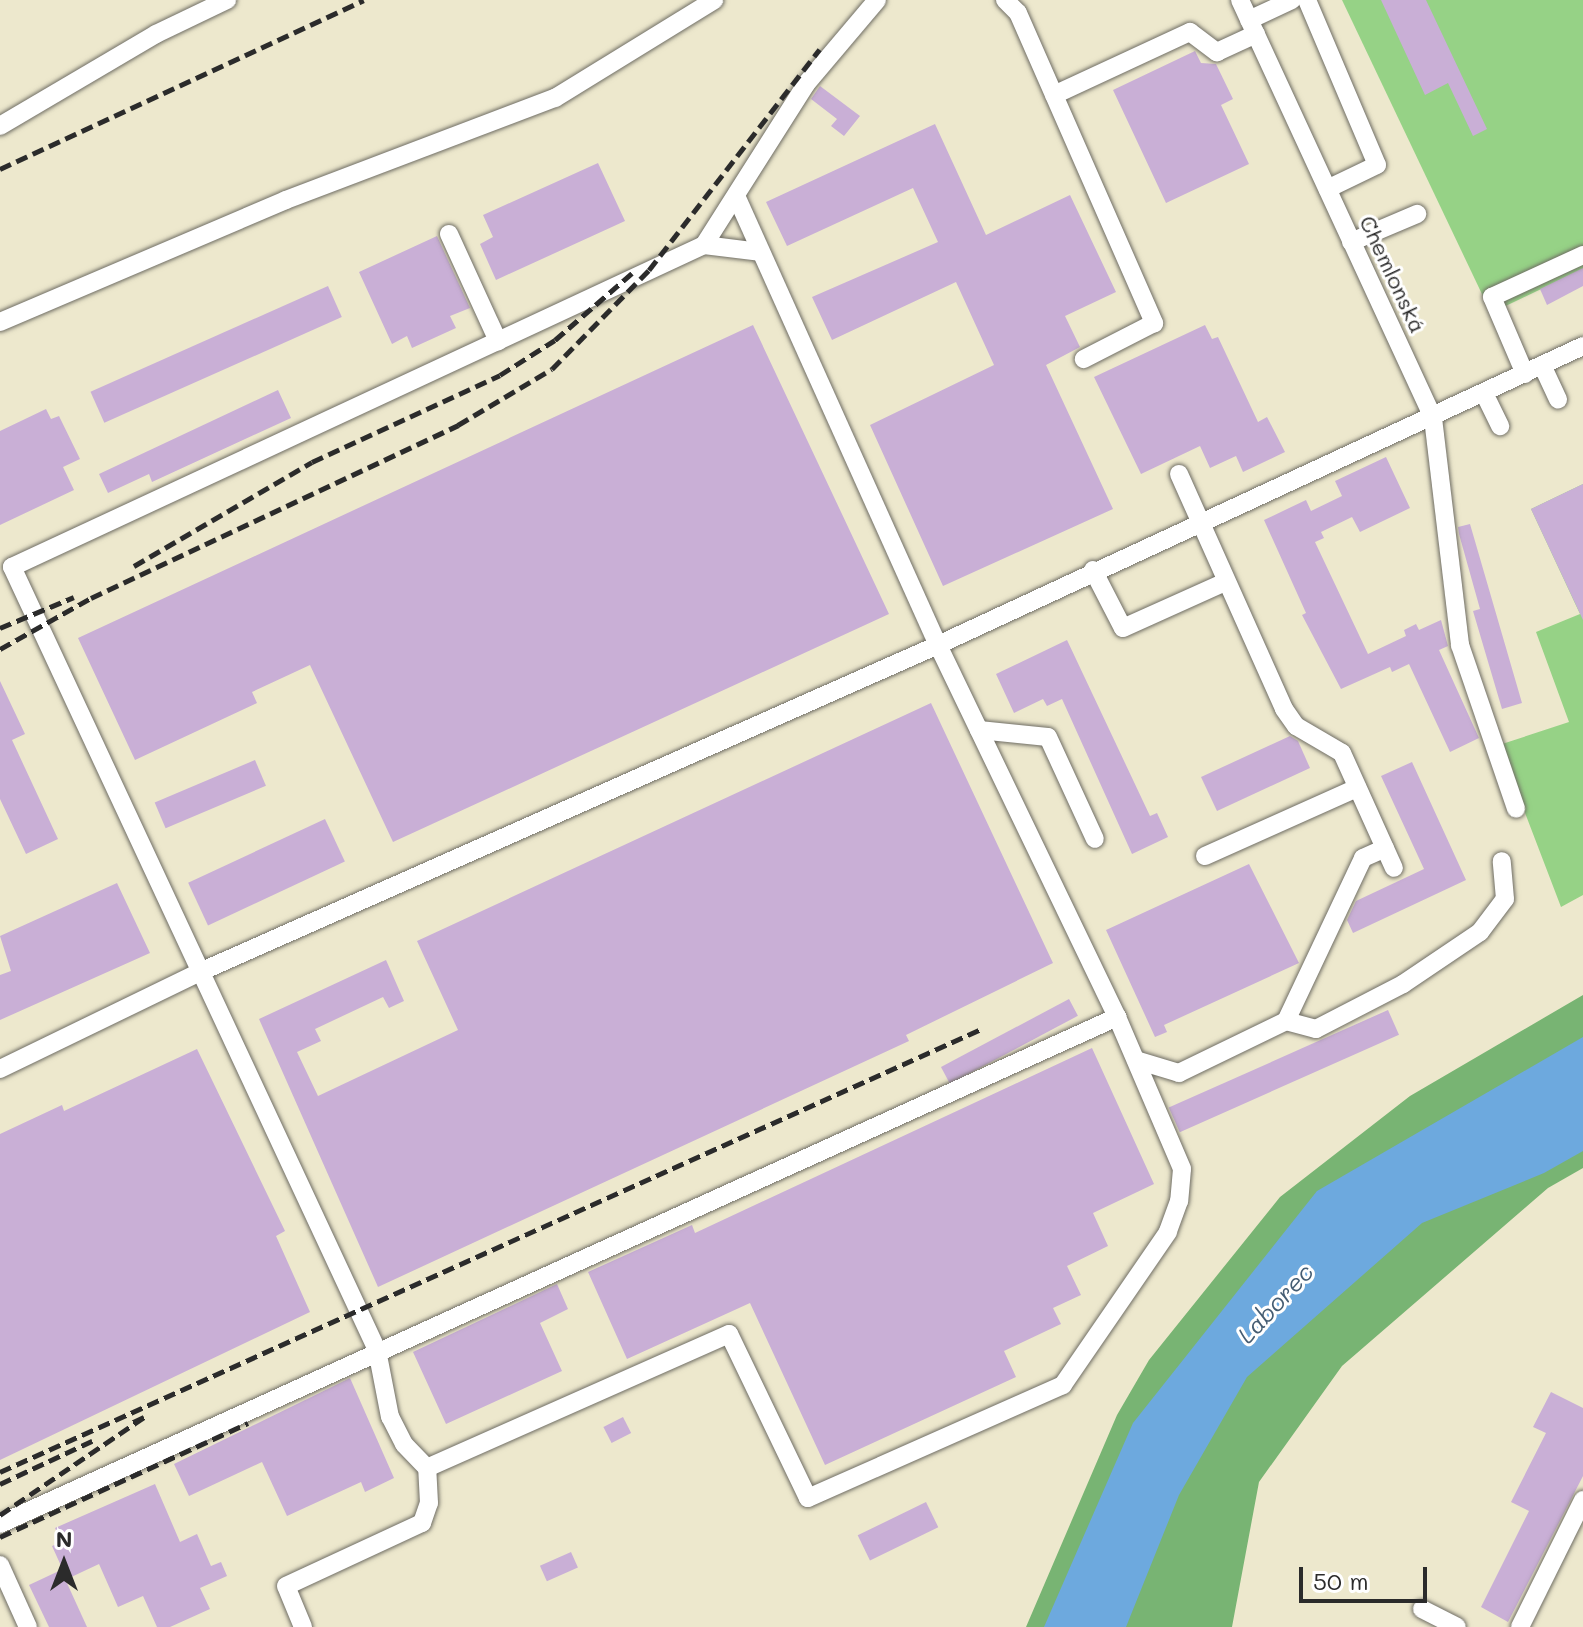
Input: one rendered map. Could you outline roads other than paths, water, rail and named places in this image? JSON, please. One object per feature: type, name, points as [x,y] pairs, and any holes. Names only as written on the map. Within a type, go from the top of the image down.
[{"type":"street","points":[[0,126],[156,34],[227,0]]},
{"type":"street","points":[[0,322],[286,200],[555,98],[714,0]]},
{"type":"street","points":[[303,1627],[286,1586],[422,1523],[429,1503],[427,1468],[404,1444],[390,1417],[377,1350],[200,972],[6,570],[704,245],[737,198],[806,84],[877,0]]},
{"type":"street","name":"Chemlonská","points":[[1240,0],[1433,418],[1460,645],[1516,809]]},
{"type":"street","points":[[1054,95],[1190,32],[1217,52],[1292,0]]},
{"type":"street","points":[[1307,0],[1377,165],[1327,189]]},
{"type":"street","points":[[1013,4],[1154,323],[1084,359]]},
{"type":"street","points":[[427,1468],[729,1334],[808,1498],[1046,1396],[1063,1385],[1086,1356],[1168,1232],[1179,1201],[1182,1169],[1136,1060],[938,645],[737,198]]},
{"type":"street","points":[[1351,242],[1417,214]]},
{"type":"street","points":[[449,234],[498,341]]},
{"type":"street","points":[[704,245],[760,252]]},
{"type":"street","points":[[1558,399],[1534,370],[1492,297],[1583,255]]},
{"type":"street","points":[[0,1069],[200,972],[938,645],[1093,570],[1433,418],[1583,346]]},
{"type":"street","points":[[1484,393],[1500,426]]},
{"type":"street","points":[[1179,474],[1223,583],[1284,709],[1296,726],[1342,753],[1394,868]]},
{"type":"street","points":[[1093,570],[1123,628],[1223,583]]},
{"type":"street","points":[[979,730],[1048,737],[1095,839]]},
{"type":"street","points":[[1205,856],[1357,788]]},
{"type":"street","points":[[1136,1060],[1179,1073],[1286,1021],[1363,858],[1385,848]]},
{"type":"street","points":[[1286,1021],[1316,1029],[1403,984],[1480,932],[1505,899],[1502,861]]},
{"type":"street","points":[[0,1524],[377,1350],[1117,1017]]},
{"type":"street","points":[[1520,1627],[1583,1500]]},
{"type":"street","points":[[0,1565],[28,1627]]},
{"type":"street","points":[[1422,1609],[1457,1627]]},
{"type":"water","name":"Laborec","points":[[1583,1037],[1583,1151],[1544,1173],[1422,1223],[1247,1377],[1179,1495],[1126,1627],[1044,1627],[1133,1423],[1317,1191]]},
{"type":"railway","points":[[0,169],[364,0]]},
{"type":"railway","points":[[0,649],[91,598],[458,425],[552,369],[649,270],[820,49]]},
{"type":"railway","points":[[134,566],[312,462],[500,375],[555,340],[632,273]]},
{"type":"railway","points":[[0,628],[74,597]]},
{"type":"railway","points":[[0,1472],[981,1029]]},
{"type":"railway","points":[[0,1515],[144,1417],[131,1423]]},
{"type":"railway","points":[[0,1537],[248,1423]]},
{"type":"railway","points":[[0,1484],[92,1441]]}]
